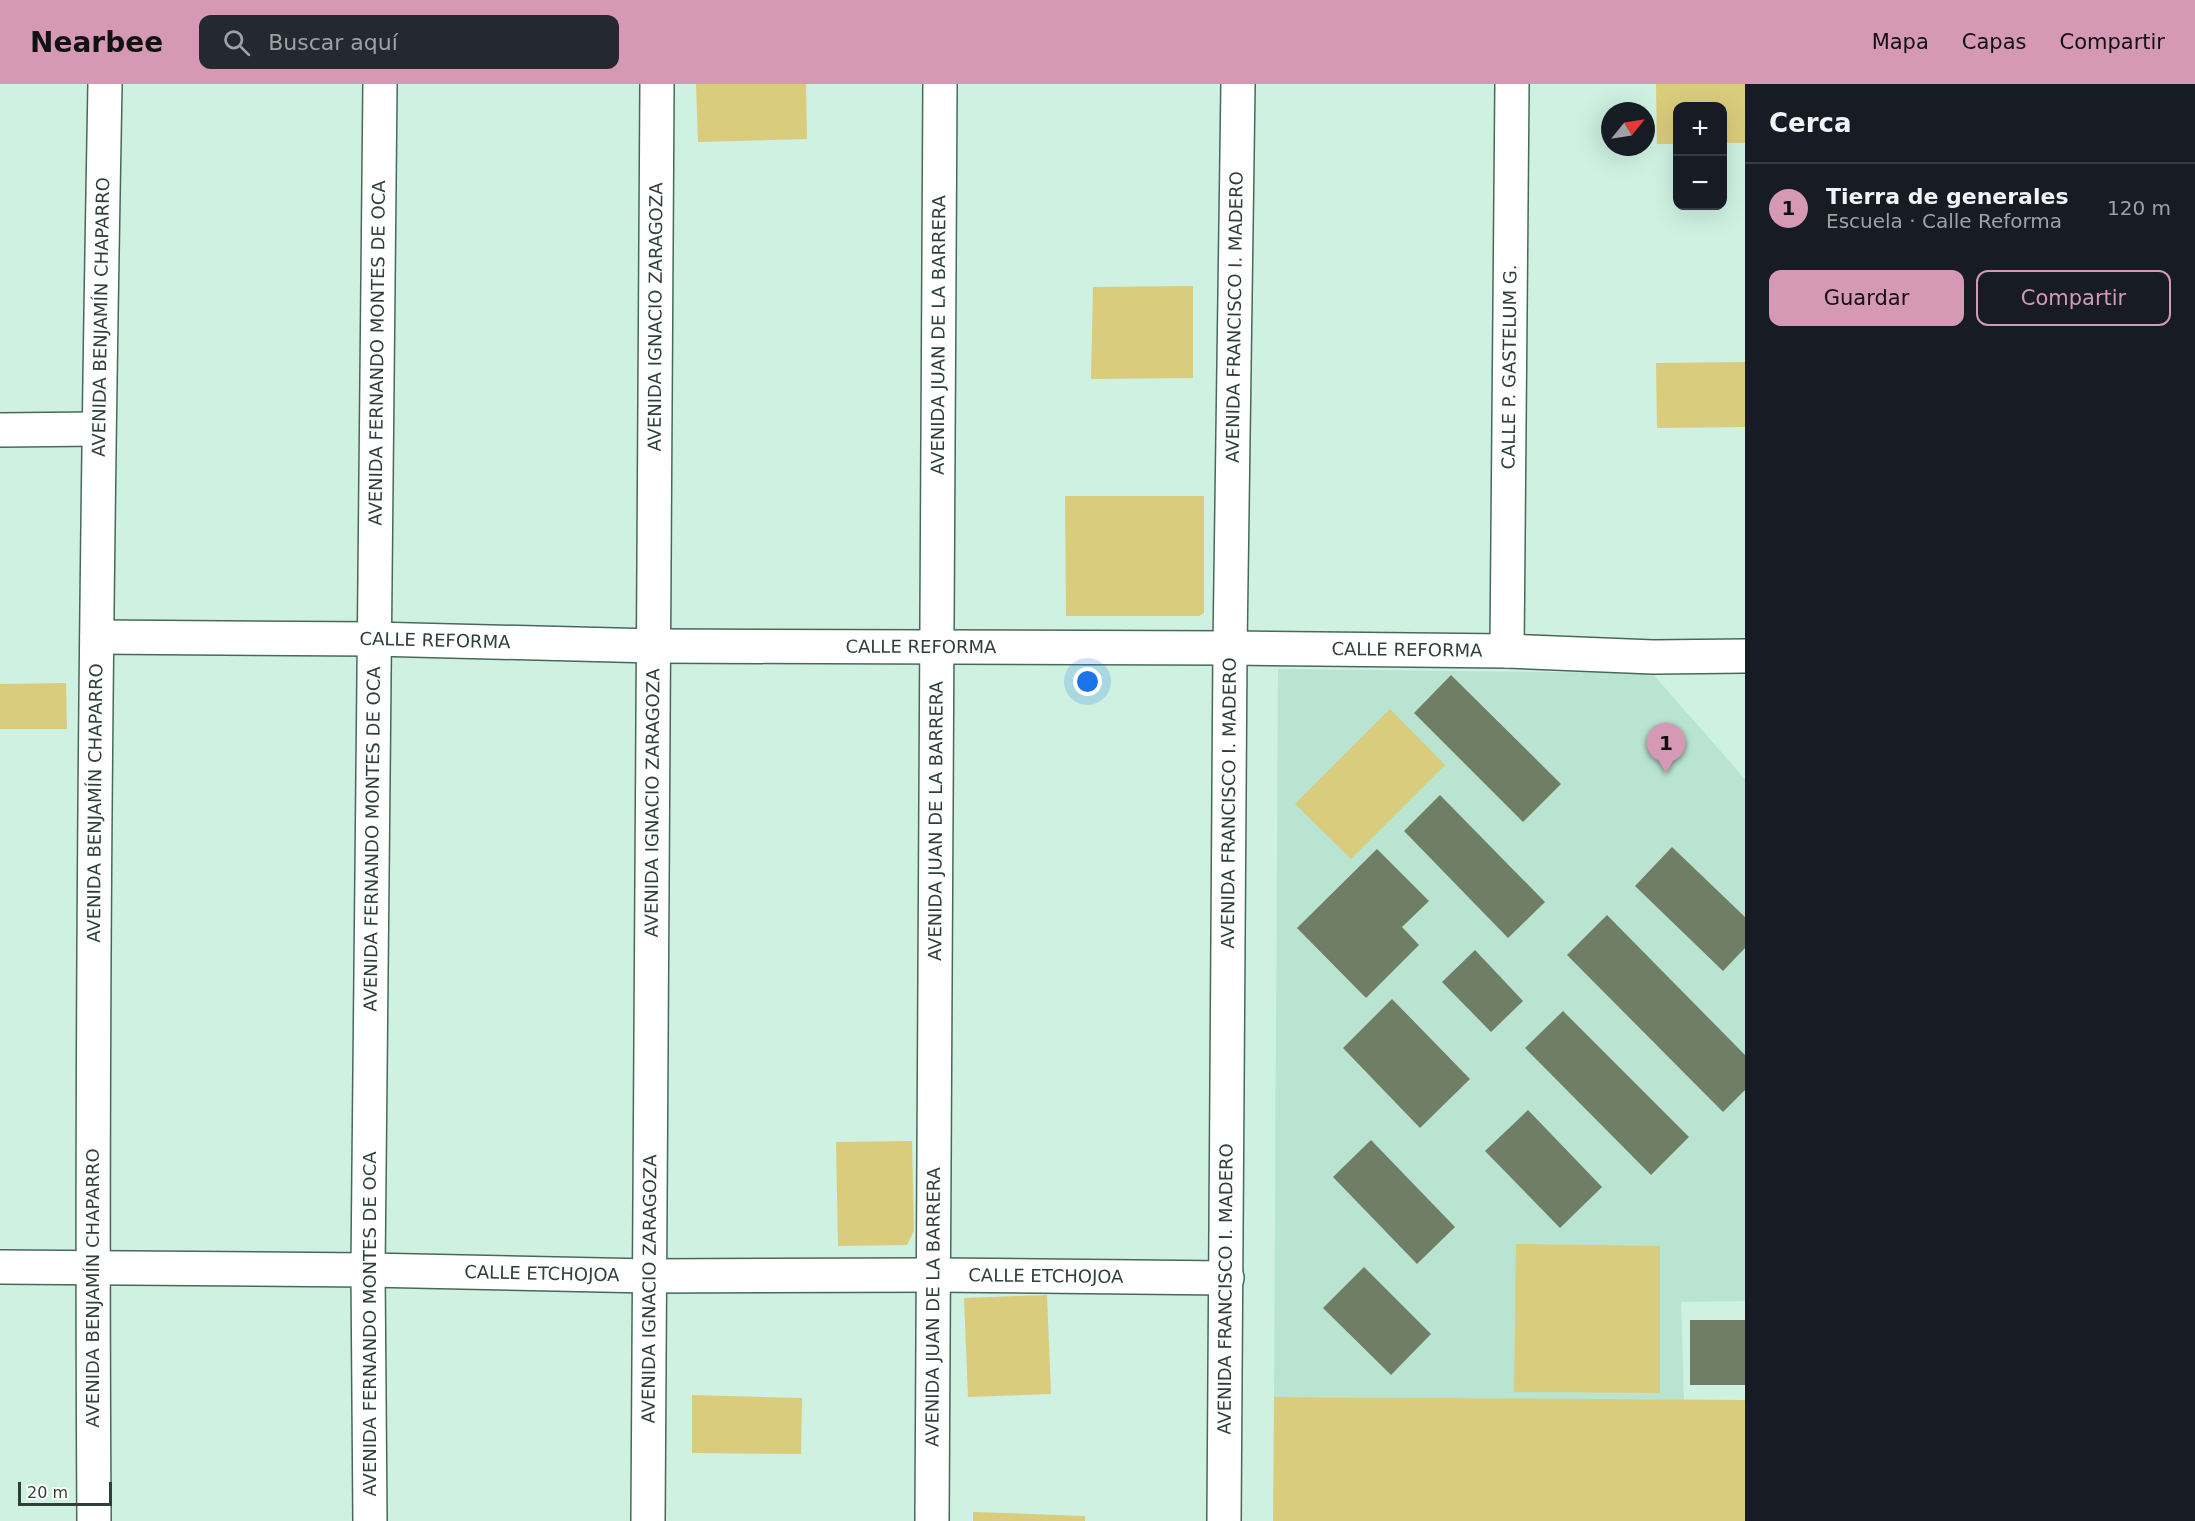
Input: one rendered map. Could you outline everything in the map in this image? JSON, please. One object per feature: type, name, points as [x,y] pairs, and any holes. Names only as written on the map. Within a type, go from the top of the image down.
[{"type":"street","name":"AVENIDA BENJAMÍN CHAPARRO","points":[[94,1521],[92,1268],[98,429],[105,84]]},
{"type":"street","name":"AVENIDA FERNANDO MONTES DE OCA","points":[[370,1521],[368,1270],[380,84]]},
{"type":"street","name":"AVENIDA IGNACIO ZARAGOZA","points":[[648,1521],[657,84]]},
{"type":"street","name":"AVENIDA JUAN DE LA BARRERA","points":[[932,1521],[940,84]]},
{"type":"street","name":"AVENIDA FRANCISCO I. MADERO","points":[[1224,1521],[1230,648],[1238,84]]},
{"type":"street","name":"CALLE P. GASTELUM G.","points":[[1507,651],[1512,84]]},
{"type":"street","points":[[0,430],[98,429]]},
{"type":"street","name":"CALLE REFORMA","points":[[97,637],[373,639],[654,646],[1230,648],[1507,651],[1653,657],[1745,656]]},
{"type":"street","name":"CALLE ETCHOJOA","points":[[0,1267],[368,1270],[649,1276],[935,1275],[1227,1278]]},
{"type":"shaded area","points":[[696,84],[806,84],[807,139],[698,142]]},
{"type":"shaded area","points":[[1656,84],[1745,84],[1745,143],[1727,143],[1727,102],[1673,102],[1673,144],[1657,144]]},
{"type":"shaded area","points":[[1193,286],[1193,378],[1091,379],[1093,287]]},
{"type":"shaded area","points":[[1745,362],[1745,427],[1657,428],[1656,363]]},
{"type":"shaded area","points":[[1065,496],[1204,496],[1204,613],[1199,616],[1066,616]]},
{"type":"shaded area","points":[[1278,669],[1652,673],[1745,779],[1745,1301],[1681,1302],[1684,1400],[1274,1397]]},
{"type":"shaded area","points":[[66,683],[67,729],[0,729],[0,684]]},
{"type":"shaded area","points":[[1390,709],[1445,765],[1351,859],[1295,804]]},
{"type":"shaded area","points":[[912,1141],[914,1231],[907,1245],[838,1246],[836,1142]]},
{"type":"shaded area","points":[[1516,1244],[1660,1246],[1660,1393],[1514,1392]]},
{"type":"shaded area","points":[[1047,1295],[1051,1394],[968,1397],[964,1298]]},
{"type":"shaded area","points":[[692,1395],[802,1398],[801,1454],[692,1453]]},
{"type":"shaded area","points":[[1274,1397],[1745,1400],[1745,1521],[1273,1521]]},
{"type":"shaded area","points":[[973,1512],[1085,1516],[1085,1521],[973,1521]]},
{"type":"building","points":[[1451,675],[1561,784],[1523,822],[1414,713]]},
{"type":"building","points":[[1440,795],[1545,902],[1508,938],[1404,831]]},
{"type":"building","points":[[1672,847],[1745,917],[1745,948],[1723,971],[1635,886]]},
{"type":"building","points":[[1377,849],[1429,901],[1402,927],[1419,945],[1366,998],[1297,928]]},
{"type":"building","points":[[1607,915],[1745,1055],[1745,1090],[1723,1112],[1567,955]]},
{"type":"building","points":[[1475,950],[1523,1001],[1491,1032],[1442,982]]},
{"type":"building","points":[[1392,999],[1470,1079],[1420,1128],[1343,1048]]},
{"type":"building","points":[[1563,1011],[1689,1137],[1651,1175],[1525,1048]]},
{"type":"building","points":[[1528,1110],[1602,1187],[1560,1228],[1485,1151]]},
{"type":"building","points":[[1371,1140],[1455,1227],[1417,1264],[1333,1177]]},
{"type":"building","points":[[1364,1267],[1431,1334],[1391,1375],[1323,1308]]},
{"type":"building","points":[[1690,1320],[1745,1320],[1745,1385],[1690,1385]]},
{"type":"place","name":"Tierra de generales","points":[[1666,773]]}]
